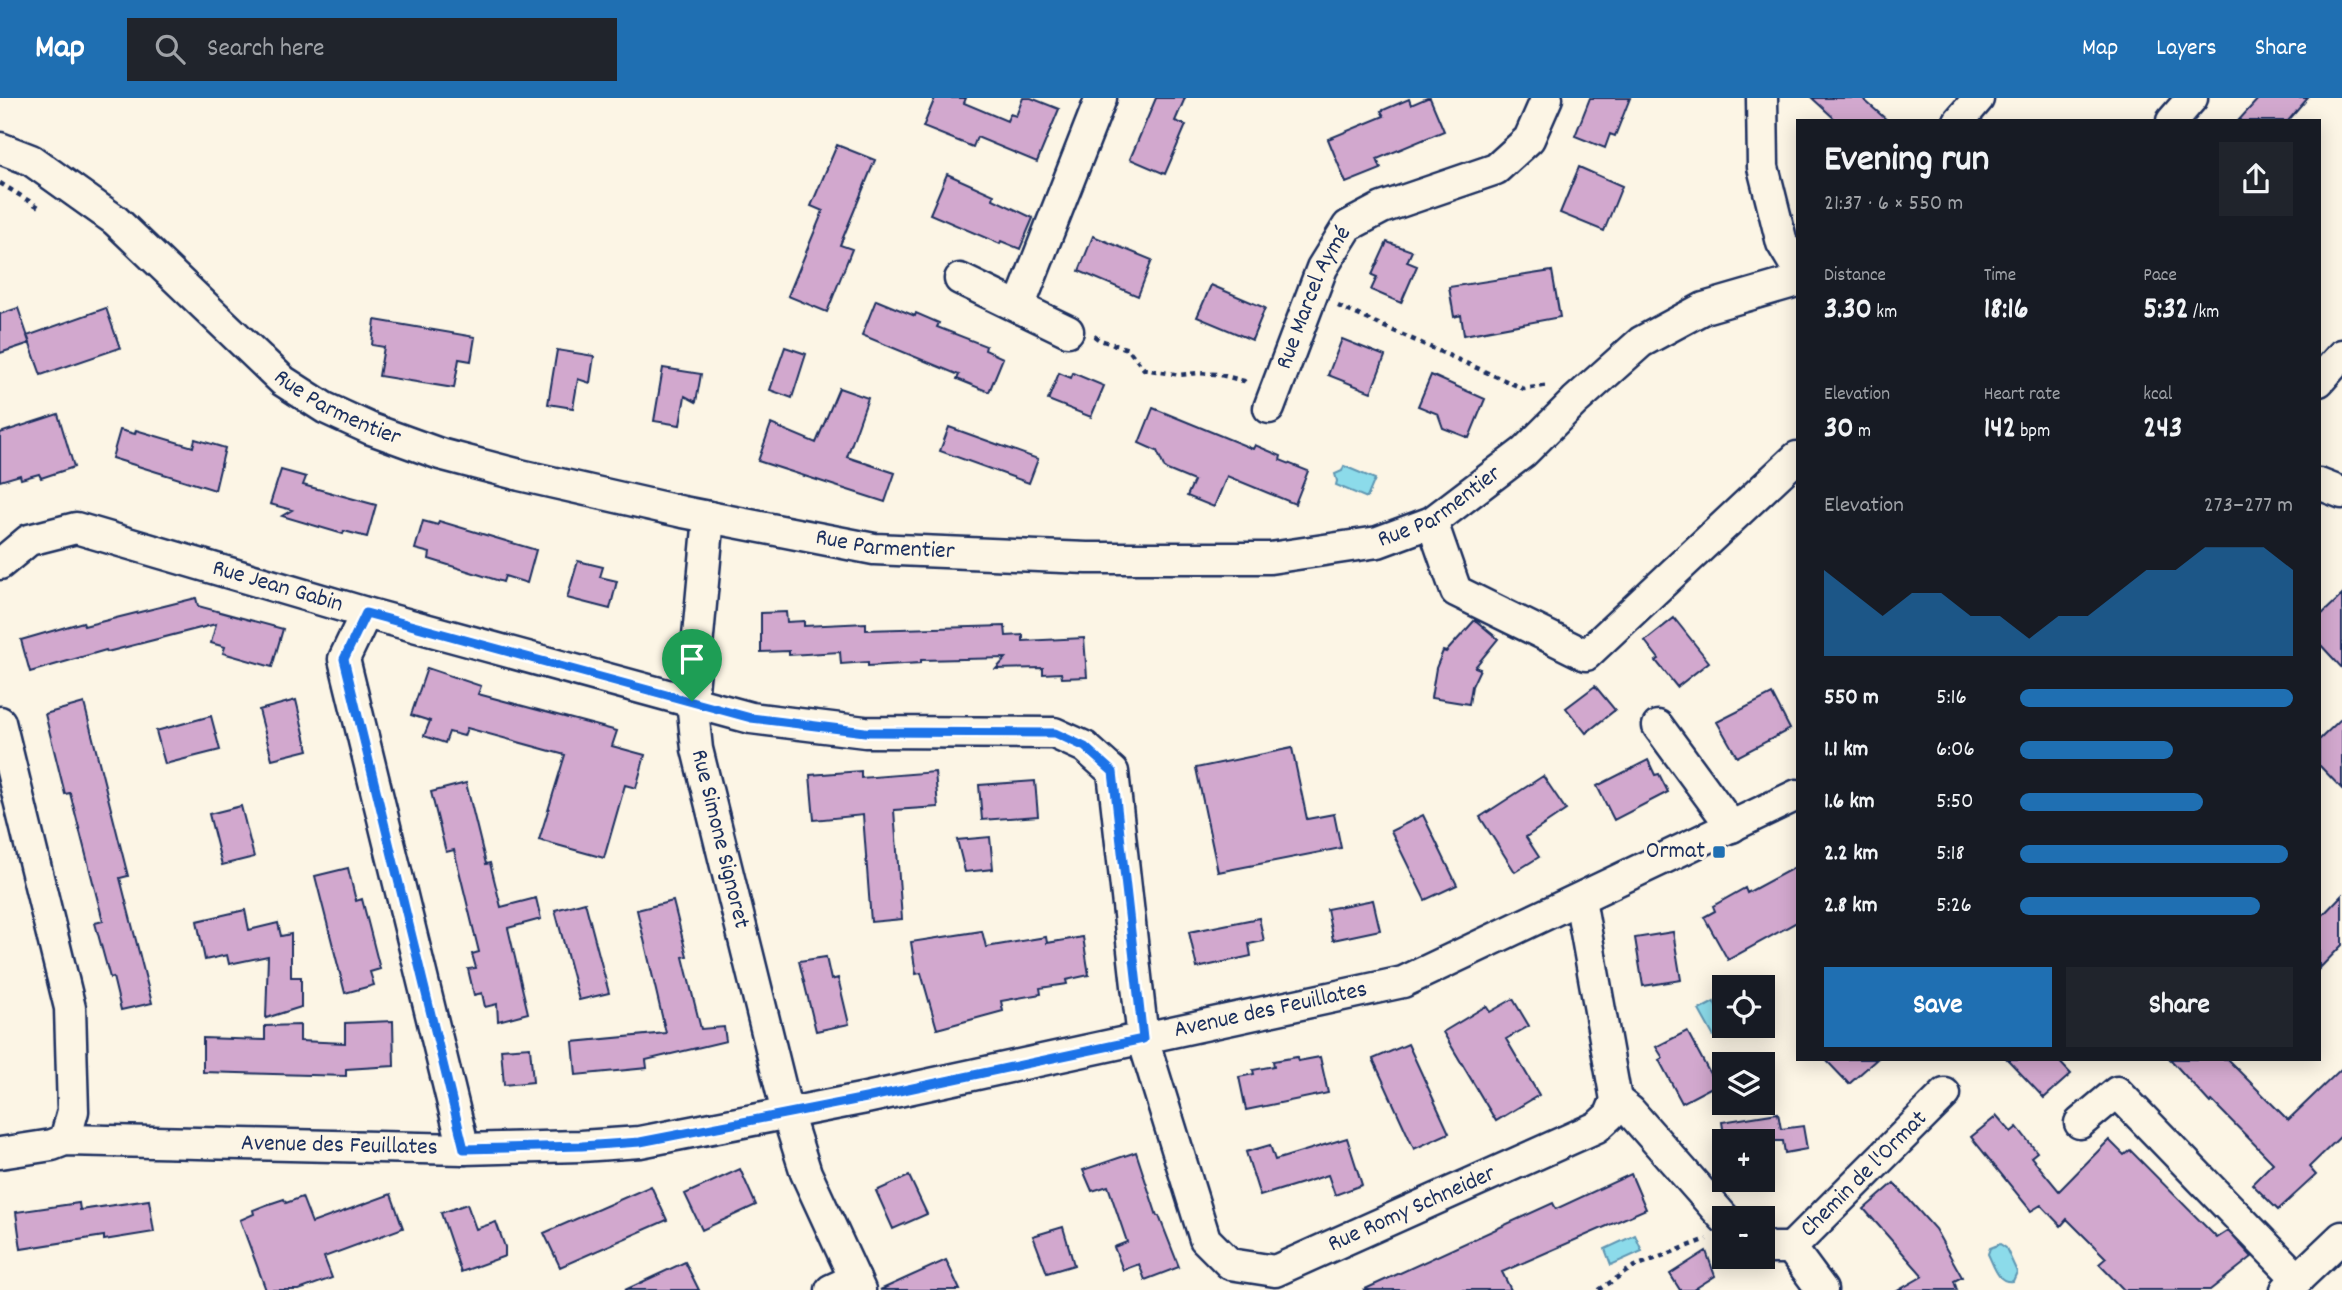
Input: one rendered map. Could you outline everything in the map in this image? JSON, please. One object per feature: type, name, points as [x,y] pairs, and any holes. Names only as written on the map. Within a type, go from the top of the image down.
[{"type":"street","points":[[1019,307],[1101,98]]},
{"type":"street","name":"Rue Marcel Aymé","points":[[1269,408],[1322,268],[1348,226],[1382,208],[1496,169],[1529,139],[1547,98]]},
{"type":"street","points":[[1762,98],[1763,167],[1782,243],[1796,266]]},
{"type":"street","points":[[2174,119],[2192,98]]},
{"type":"street","name":"Rue Parmentier","points":[[0,148],[31,160],[115,220],[283,380],[325,408],[371,429],[440,454],[709,517],[874,549],[1100,558],[1270,558],[1378,542],[1432,522],[1524,452],[1575,401],[1641,342],[1704,308],[1796,281]]},
{"type":"street","points":[[960,278],[1081,333]]},
{"type":"street","points":[[2321,379],[2342,355]]},
{"type":"street","points":[[1432,522],[1456,591],[1586,655],[1796,458]]},
{"type":"street","points":[[2321,485],[2342,493]]},
{"type":"street","name":"Rue Simone Signoret","points":[[709,517],[692,701],[697,749],[787,1113],[806,1173],[849,1286]]},
{"type":"street","name":"Rue Jean Gabin","points":[[0,564],[29,540],[76,528],[366,613],[751,718],[865,732],[1055,733],[1085,747],[1113,772],[1143,1039]]},
{"type":"street","points":[[366,613],[344,659],[464,1149]]},
{"type":"street","points":[[0,722],[70,1008],[73,1111],[65,1140]]},
{"type":"street","points":[[1658,726],[1732,827]]},
{"type":"street","name":"Avenue des Feuillates","points":[[0,1153],[52,1145],[65,1140],[464,1149],[582,1146],[640,1142],[787,1113],[1403,982],[1796,795]]},
{"type":"street","points":[[1580,899],[1616,1100],[1630,1111],[1712,1221]]},
{"type":"street","name":"Rue Romy Schneider","points":[[1143,1039],[1205,1239],[1230,1264],[1275,1271],[1597,1128],[1610,1115],[1616,1100]]},
{"type":"street","points":[[2080,1123],[2117,1092],[2292,1284],[2342,1237]]},
{"type":"street","name":"Chemin de l'Ormat","points":[[1822,1290],[1777,1246],[1945,1094]]},
{"type":"path","points":[[0,183],[42,209]]},
{"type":"path","points":[[1311,295],[1524,389],[1553,384],[1562,387],[1575,401]]},
{"type":"path","points":[[1081,333],[1128,349],[1144,369],[1180,375],[1217,374],[1244,380],[1269,408]]},
{"type":"path","points":[[1599,1290],[1633,1266],[1712,1230]]},
{"type":"water","points":[[1344,466],[1375,479],[1367,498],[1336,485],[1335,474],[1342,471]]},
{"type":"water","points":[[1712,1003],[1712,1034],[1699,1010]]},
{"type":"water","points":[[1635,1235],[1642,1251],[1611,1265],[1605,1249]]},
{"type":"water","points":[[2000,1244],[2006,1248],[2017,1272],[2013,1281],[2000,1277],[1988,1254],[1990,1248]]},
{"type":"building","points":[[935,98],[966,98],[964,103],[1007,121],[1010,114],[1016,116],[1023,98],[1031,98],[1059,109],[1037,162],[977,137],[973,147],[923,127]]},
{"type":"building","points":[[1156,98],[1185,98],[1175,121],[1186,125],[1165,174],[1130,159]]},
{"type":"building","points":[[1430,98],[1444,131],[1377,159],[1381,169],[1346,183],[1328,139],[1384,116],[1381,111],[1409,99],[1411,105]]},
{"type":"building","points":[[1590,98],[1630,98],[1615,136],[1610,134],[1605,148],[1575,136]]},
{"type":"building","points":[[1812,98],[1862,98],[1886,119],[1835,119]]},
{"type":"building","points":[[2259,98],[2308,98],[2290,119],[2240,119]]},
{"type":"building","points":[[837,145],[875,160],[840,245],[852,249],[827,312],[788,296],[823,211],[811,206]]},
{"type":"building","points":[[1579,167],[1622,186],[1604,231],[1560,213]]},
{"type":"building","points":[[947,174],[994,195],[993,199],[1033,218],[1020,249],[1001,241],[1000,244],[930,214]]},
{"type":"building","points":[[1093,236],[1152,260],[1138,296],[1079,271]]},
{"type":"building","points":[[1387,242],[1412,251],[1407,262],[1417,266],[1401,303],[1371,290],[1377,277],[1372,275]]},
{"type":"building","points":[[1552,271],[1560,317],[1464,335],[1461,315],[1454,317],[1449,287]]},
{"type":"building","points":[[1211,285],[1265,308],[1252,340],[1197,317]]},
{"type":"building","points":[[876,300],[939,323],[937,327],[986,346],[985,350],[1003,358],[989,392],[957,379],[959,375],[862,335]]},
{"type":"building","points":[[18,308],[30,343],[0,353],[0,314]]},
{"type":"building","points":[[106,308],[120,348],[41,375],[27,336]]},
{"type":"building","points":[[375,320],[475,337],[471,361],[459,359],[454,388],[379,376],[384,347],[372,345]]},
{"type":"building","points":[[1342,339],[1385,356],[1371,392],[1328,375]]},
{"type":"building","points":[[785,347],[806,354],[792,398],[770,390]]},
{"type":"building","points":[[557,350],[594,356],[590,383],[578,379],[573,408],[548,404]]},
{"type":"building","points":[[663,368],[701,374],[696,402],[685,396],[680,425],[654,421]]},
{"type":"building","points":[[1059,373],[1071,378],[1073,373],[1104,386],[1091,417],[1048,400]]},
{"type":"building","points":[[1431,375],[1485,399],[1469,438],[1443,428],[1438,414],[1418,406]]},
{"type":"building","points":[[839,388],[868,398],[847,457],[895,473],[885,502],[758,461],[771,424],[816,443]]},
{"type":"building","points":[[1153,408],[1253,449],[1255,445],[1281,456],[1280,460],[1308,471],[1295,504],[1227,476],[1214,507],[1187,496],[1194,481],[1165,469],[1157,451],[1139,443]]},
{"type":"building","points":[[58,414],[74,467],[41,478],[39,474],[21,479],[20,475],[0,481],[0,433]]},
{"type":"building","points":[[949,427],[1038,459],[1029,483],[940,451]]},
{"type":"building","points":[[120,430],[135,434],[136,430],[193,447],[195,439],[225,448],[215,490],[112,458]]},
{"type":"building","points":[[281,470],[306,477],[303,485],[376,505],[367,537],[344,531],[343,534],[282,516],[292,510],[270,504]]},
{"type":"building","points":[[423,521],[438,525],[439,521],[536,550],[527,583],[505,576],[503,582],[429,559],[430,553],[415,549]]},
{"type":"building","points":[[578,561],[603,567],[600,577],[617,581],[610,609],[567,598]]},
{"type":"building","points":[[2342,595],[2342,668],[2321,645],[2321,615]]},
{"type":"building","points":[[196,598],[198,606],[283,629],[272,667],[223,653],[225,647],[211,643],[216,624],[107,652],[106,650],[30,672],[21,640],[83,622],[84,626]]},
{"type":"building","points":[[786,612],[787,622],[804,621],[804,626],[866,623],[866,630],[1005,626],[1006,636],[1023,635],[1023,641],[1084,638],[1087,677],[1062,678],[1061,673],[1043,674],[1043,668],[996,669],[1006,658],[921,660],[921,663],[868,666],[868,662],[841,664],[840,652],[789,655],[789,651],[761,652],[761,613]]},
{"type":"building","points":[[1674,618],[1709,662],[1677,687],[1656,661],[1659,659],[1645,641]]},
{"type":"building","points":[[1475,620],[1498,639],[1475,667],[1480,669],[1472,686],[1469,704],[1431,698],[1436,668],[1443,651],[1446,652]]},
{"type":"building","points":[[427,668],[481,686],[478,694],[617,731],[612,746],[645,755],[636,788],[625,785],[604,858],[539,840],[565,755],[467,728],[464,736],[449,732],[445,743],[424,736],[430,721],[411,715]]},
{"type":"building","points":[[1595,686],[1615,710],[1586,733],[1566,708]]},
{"type":"building","points":[[1772,694],[1790,729],[1737,757],[1717,722]]},
{"type":"building","points":[[296,700],[308,750],[272,759],[259,710]]},
{"type":"building","points":[[84,703],[128,876],[120,878],[152,1003],[121,1010],[95,923],[103,921],[70,793],[65,794],[45,714]]},
{"type":"building","points":[[211,716],[220,750],[165,764],[156,731]]},
{"type":"building","points":[[2342,718],[2342,789],[2321,767],[2321,738]]},
{"type":"building","points":[[1292,748],[1307,819],[1334,814],[1341,848],[1218,872],[1196,768]]},
{"type":"building","points":[[1648,760],[1668,792],[1614,820],[1597,786]]},
{"type":"building","points":[[861,771],[861,778],[935,772],[938,807],[894,810],[902,919],[871,922],[863,815],[814,820],[810,775]]},
{"type":"building","points":[[1543,776],[1566,810],[1526,837],[1539,857],[1515,872],[1480,817]]},
{"type":"building","points":[[1035,781],[1038,816],[982,820],[979,785]]},
{"type":"building","points":[[466,783],[486,864],[490,863],[501,907],[536,898],[541,919],[508,928],[528,1013],[498,1021],[497,1004],[485,1007],[482,993],[474,995],[468,969],[476,968],[472,954],[479,952],[454,850],[446,852],[431,792]]},
{"type":"building","points":[[241,806],[254,857],[222,865],[209,814]]},
{"type":"building","points":[[1423,815],[1457,885],[1425,900],[1391,831]]},
{"type":"building","points":[[990,837],[993,869],[965,872],[957,840]]},
{"type":"building","points":[[1796,867],[1796,923],[1728,960],[1704,917],[1715,911],[1713,906],[1745,888],[1747,893]]},
{"type":"building","points":[[348,868],[356,901],[362,899],[380,969],[370,972],[374,985],[345,993],[315,876]]},
{"type":"building","points":[[2342,895],[2342,945],[2321,967],[2321,917]]},
{"type":"building","points":[[1373,900],[1380,930],[1333,940],[1327,909]]},
{"type":"building","points":[[673,901],[687,956],[683,957],[701,1029],[724,1027],[726,1041],[646,1060],[647,1068],[576,1075],[573,1042],[666,1033],[637,910]]},
{"type":"building","points":[[585,902],[609,993],[579,1000],[555,910]]},
{"type":"building","points":[[245,910],[249,930],[278,923],[281,936],[291,934],[291,977],[301,977],[301,1007],[266,1018],[268,956],[229,964],[227,955],[205,960],[197,921]]},
{"type":"building","points":[[1259,918],[1264,941],[1249,944],[1251,956],[1197,968],[1189,932]]},
{"type":"building","points":[[982,931],[986,947],[1046,937],[1047,943],[1083,937],[1089,975],[1066,980],[1067,984],[1040,988],[1041,994],[1001,1001],[1003,1011],[937,1029],[921,973],[916,974],[911,942]]},
{"type":"building","points":[[1673,932],[1681,980],[1643,986],[1635,938]]},
{"type":"building","points":[[826,957],[831,980],[838,978],[849,1024],[816,1031],[799,961]]},
{"type":"building","points":[[1513,999],[1529,1026],[1506,1039],[1539,1095],[1496,1121],[1443,1032],[1486,1006],[1490,1012]]},
{"type":"building","points":[[393,1021],[394,1066],[346,1069],[346,1076],[203,1072],[203,1038],[265,1040],[265,1026],[300,1025],[300,1041],[345,1043],[345,1023]]},
{"type":"building","points":[[1687,1031],[1712,1078],[1712,1087],[1682,1103],[1659,1060],[1663,1058],[1656,1047]]},
{"type":"building","points":[[1408,1044],[1449,1133],[1414,1149],[1373,1059]]},
{"type":"building","points":[[530,1047],[533,1082],[504,1085],[501,1049]]},
{"type":"building","points":[[1297,1057],[1298,1061],[1320,1057],[1328,1093],[1246,1110],[1239,1077],[1254,1074],[1253,1070],[1274,1066],[1273,1061]]},
{"type":"building","points":[[1827,1061],[1875,1061],[1849,1084]]},
{"type":"building","points":[[2009,1061],[2059,1061],[2071,1074],[2044,1098]]},
{"type":"building","points":[[2172,1061],[2229,1061],[2288,1120],[2342,1068],[2342,1135],[2309,1167],[2316,1175],[2278,1210],[2252,1184],[2273,1163],[2212,1101],[2210,1103]]},
{"type":"building","points":[[1778,1113],[1781,1129],[1803,1126],[1807,1149],[1785,1153],[1783,1141],[1775,1141],[1775,1129],[1723,1129],[1722,1122]]},
{"type":"building","points":[[1997,1116],[2011,1132],[2017,1127],[2037,1152],[2031,1157],[2059,1191],[2109,1140],[2124,1155],[2130,1150],[2217,1238],[2228,1231],[2252,1257],[2210,1290],[2124,1290],[2099,1264],[2106,1258],[2067,1219],[2061,1226],[2041,1205],[2031,1211],[1971,1137]]},
{"type":"building","points":[[1347,1138],[1362,1185],[1335,1195],[1328,1175],[1260,1196],[1246,1152],[1270,1145],[1275,1160]]},
{"type":"building","points":[[1136,1152],[1157,1216],[1179,1267],[1145,1280],[1139,1264],[1123,1270],[1114,1247],[1127,1242],[1108,1186],[1092,1191],[1083,1170]]},
{"type":"building","points":[[740,1169],[756,1205],[702,1230],[685,1194]]},
{"type":"building","points":[[1631,1174],[1646,1209],[1502,1272],[1511,1290],[1363,1290],[1553,1203],[1556,1209]]},
{"type":"building","points":[[909,1176],[927,1214],[893,1229],[876,1191]]},
{"type":"building","points":[[1894,1183],[1935,1229],[1962,1277],[1954,1281],[1957,1290],[1899,1290],[1923,1276],[1864,1209]]},
{"type":"building","points":[[651,1186],[667,1220],[560,1267],[544,1233]]},
{"type":"building","points":[[391,1194],[403,1228],[324,1257],[332,1278],[299,1290],[266,1290],[240,1220],[254,1214],[253,1210],[284,1199],[286,1203],[302,1197],[312,1223]]},
{"type":"building","points":[[149,1200],[154,1232],[104,1240],[104,1236],[21,1249],[16,1212],[79,1203],[80,1210]]},
{"type":"building","points":[[467,1204],[476,1229],[496,1222],[505,1247],[505,1256],[461,1272],[441,1213]]},
{"type":"building","points":[[1063,1227],[1074,1265],[1047,1273],[1033,1236]]},
{"type":"building","points":[[1706,1251],[1715,1276],[1693,1290],[1680,1290],[1670,1274]]},
{"type":"building","points":[[946,1260],[960,1290],[880,1290]]},
{"type":"building","points":[[685,1262],[699,1290],[625,1290]]},
{"type":"place","name":"Ormat","points":[[1719,852]]},
{"type":"route","points":[[366,613],[692,701],[751,718],[865,732],[1055,733],[1085,747],[1113,772],[1143,1039],[866,1098],[640,1142],[464,1149],[344,659],[366,613]]}]
